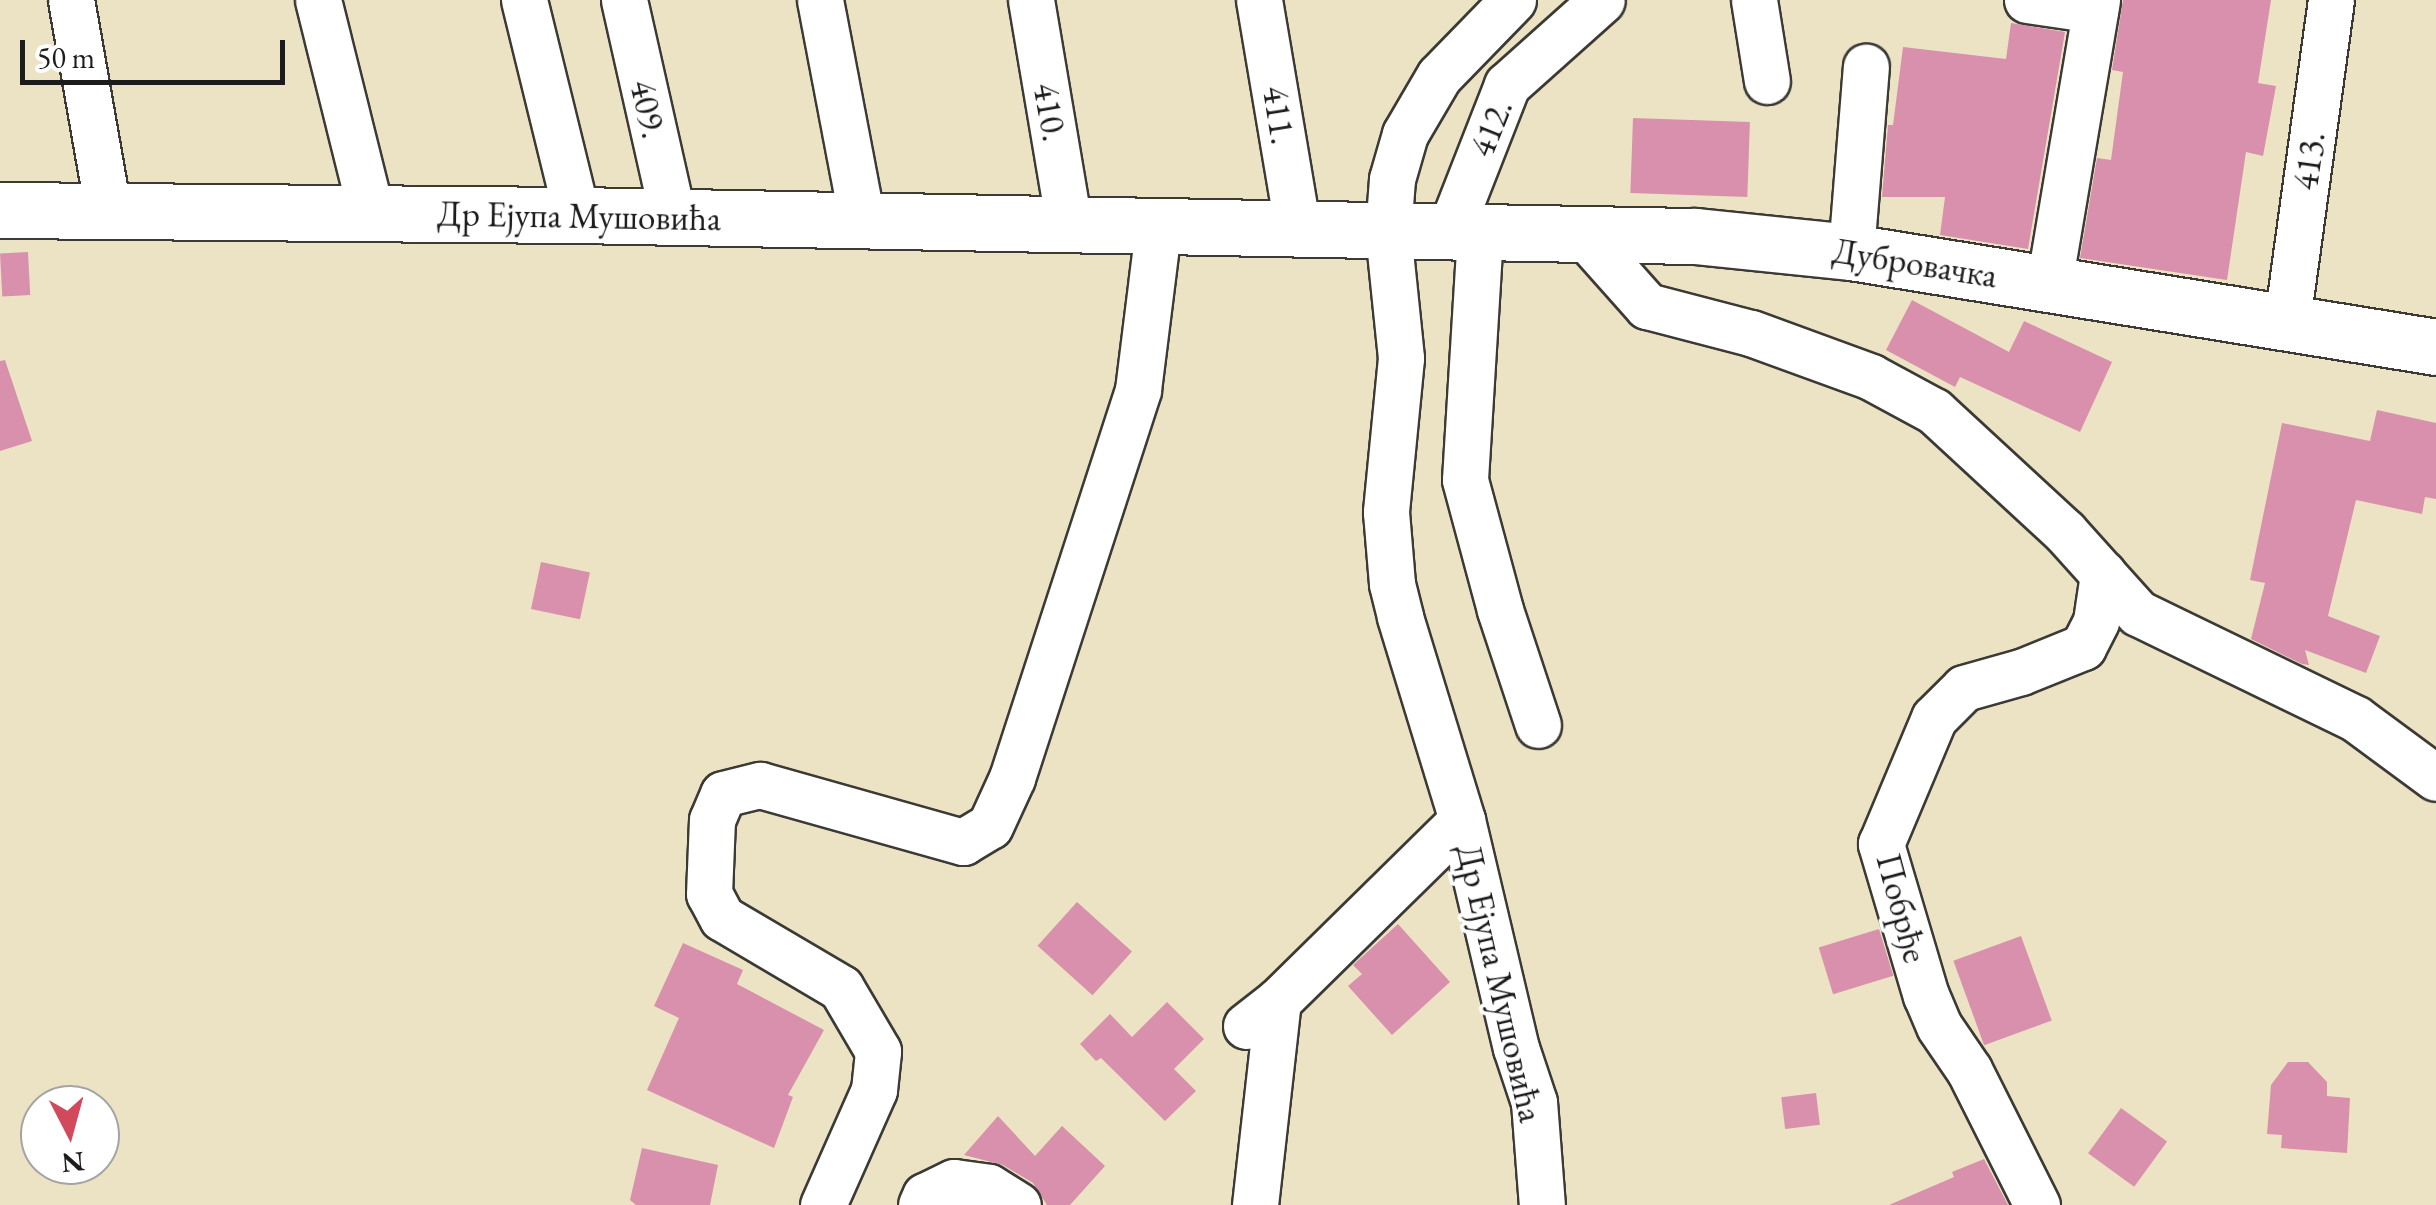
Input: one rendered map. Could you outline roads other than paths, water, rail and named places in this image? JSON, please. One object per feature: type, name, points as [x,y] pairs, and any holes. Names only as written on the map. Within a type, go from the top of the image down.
[{"type":"main road","name":"Др Ејупа Мушовића","points":[[0,210],[577,215],[1388,232]]},
{"type":"main road","name":"Дубровачка","points":[[1388,232],[1582,233],[1753,240],[1851,252],[2436,347]]},
{"type":"street","points":[[72,0],[108,210]]},
{"type":"street","points":[[318,0],[371,212]]},
{"type":"street","points":[[524,0],[577,215]]},
{"type":"street","name":"409.","points":[[624,0],[673,217]]},
{"type":"street","points":[[820,0],[862,220]]},
{"type":"street","name":"410.","points":[[1031,0],[1069,225]]},
{"type":"street","name":"411.","points":[[1259,0],[1298,231]]},
{"type":"street","points":[[1388,232],[1392,179],[1406,134],[1439,76],[1513,0]]},
{"type":"street","name":"412.","points":[[1538,724],[1500,610],[1465,480],[1465,233],[1507,84],[1602,0]]},
{"type":"street","points":[[1754,0],[1767,82]]},
{"type":"street","points":[[2027,0],[2096,5],[2050,284]]},
{"type":"street","name":"413.","points":[[2287,321],[2330,0]]},
{"type":"street","points":[[1851,252],[1866,67]]},
{"type":"street","points":[[823,1205],[874,1090],[878,1051],[842,988],[722,918],[708,894],[712,820],[723,794],[760,785],[963,842],[990,826],[1012,778],[1138,390],[1158,229]]},
{"type":"street","name":"Др Ејупа Мушовића","points":[[1388,232],[1401,358],[1386,512],[1388,552],[1400,617],[1462,820],[1516,1048],[1534,1102],[1542,1205]]},
{"type":"street","points":[[1582,233],[1647,306],[1751,333],[1872,377],[1934,411],[2065,532],[2138,613],[2356,720],[2436,778]]},
{"type":"street","name":"Побрђе","points":[[2037,1205],[1969,1070],[1939,1026],[1926,996],[1881,844],[1915,754],[1934,718],[1964,688],[2021,672],[2083,647],[2096,620],[2103,574]]},
{"type":"street","name":"Др Ејупа Мушовића","points":[[1255,1205],[1262,1013],[1462,820]]},
{"type":"street","points":[[921,1205],[926,1196],[954,1182],[989,1188],[1018,1205]]}]
